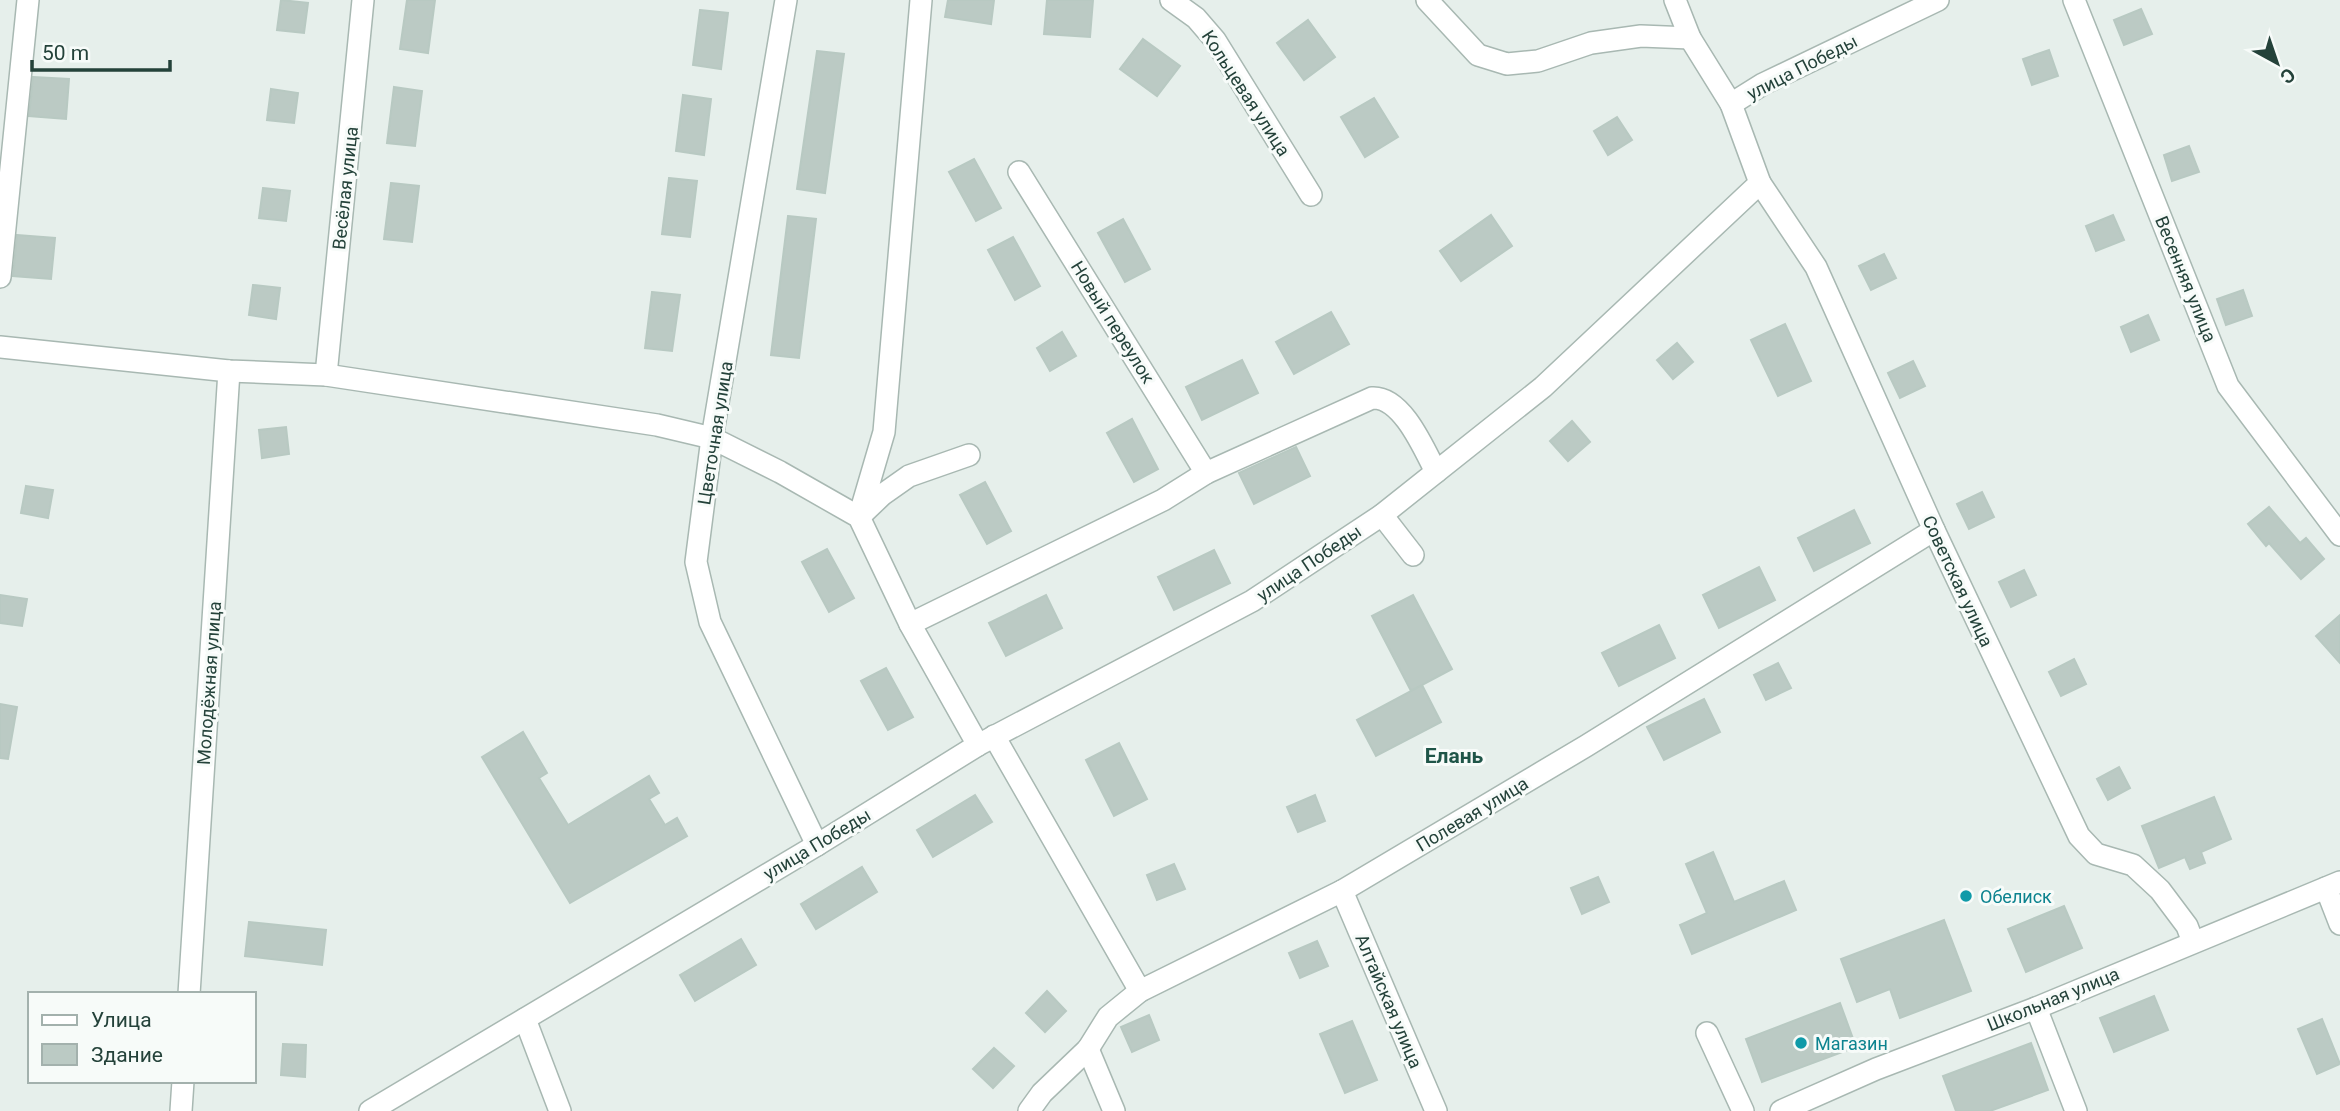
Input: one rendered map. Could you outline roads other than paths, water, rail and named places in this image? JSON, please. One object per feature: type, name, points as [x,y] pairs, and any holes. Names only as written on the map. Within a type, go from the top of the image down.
[{"type":"street","points":[[0,268],[28,0]]},
{"type":"street","name":"Весёлая улица","points":[[326,375],[363,0]]},
{"type":"street","name":"Цветочная улица","points":[[786,0],[712,438],[696,562],[710,622],[817,845]]},
{"type":"street","points":[[859,517],[884,432],[921,0]]},
{"type":"street","name":"Кольцевая улица","points":[[1171,0],[1196,18],[1215,40],[1311,195]]},
{"type":"street","points":[[1427,0],[1478,55],[1507,64],[1538,61],[1591,43],[1641,36],[1689,38]]},
{"type":"street","points":[[1675,0],[1689,38],[1731,104]]},
{"type":"street","name":"улица Победы","points":[[370,1111],[817,845],[986,741],[1252,601],[1382,514],[1542,387],[1760,183],[1731,104],[1763,84],[1938,0]]},
{"type":"street","name":"Весенняя улица","points":[[2074,0],[2228,386],[2340,535]]},
{"type":"street","name":"Новый переулок","points":[[1019,172],[1206,473]]},
{"type":"street","name":"Советская улица","points":[[1760,183],[1816,267],[1934,530],[2078,836],[2096,854],[2133,865],[2160,890],[2187,926],[2193,942]]},
{"type":"street","points":[[0,347],[229,371],[326,375],[657,425],[712,438],[780,472],[859,517],[911,624],[1140,991]]},
{"type":"street","name":"Молодёжная улица","points":[[188,992],[229,371]]},
{"type":"street","points":[[911,624],[1163,500],[1206,473],[1372,398],[1380,397],[1397,409],[1414,429],[1436,472]]},
{"type":"street","points":[[859,517],[882,495],[909,476],[969,455]]},
{"type":"street","points":[[1382,514],[1413,555]]},
{"type":"street","name":"Полевая улица","points":[[1029,1111],[1042,1093],[1088,1049],[1108,1017],[1140,991],[1342,891],[1586,746],[1934,530]]},
{"type":"street","points":[[2333,885],[2340,924]]},
{"type":"street","name":"Школьная улица","points":[[1780,1111],[1876,1069],[2036,1008],[2333,885]]},
{"type":"street","name":"Алтайская улица","points":[[1342,891],[1436,1111]]},
{"type":"street","points":[[2036,1008],[2076,1111]]},
{"type":"street","points":[[525,1019],[560,1111]]},
{"type":"street","points":[[1707,1033],[1743,1111]]},
{"type":"street","points":[[1088,1049],[1114,1111]]},
{"type":"street","points":[[181,1111],[183,1083]]},
{"type":"place","name":"Обелиск","points":[[1966,896]]},
{"type":"place","name":"Магазин","points":[[1801,1043]]},
{"type":"district","name":"Елань","points":[[1454,756]]}]
